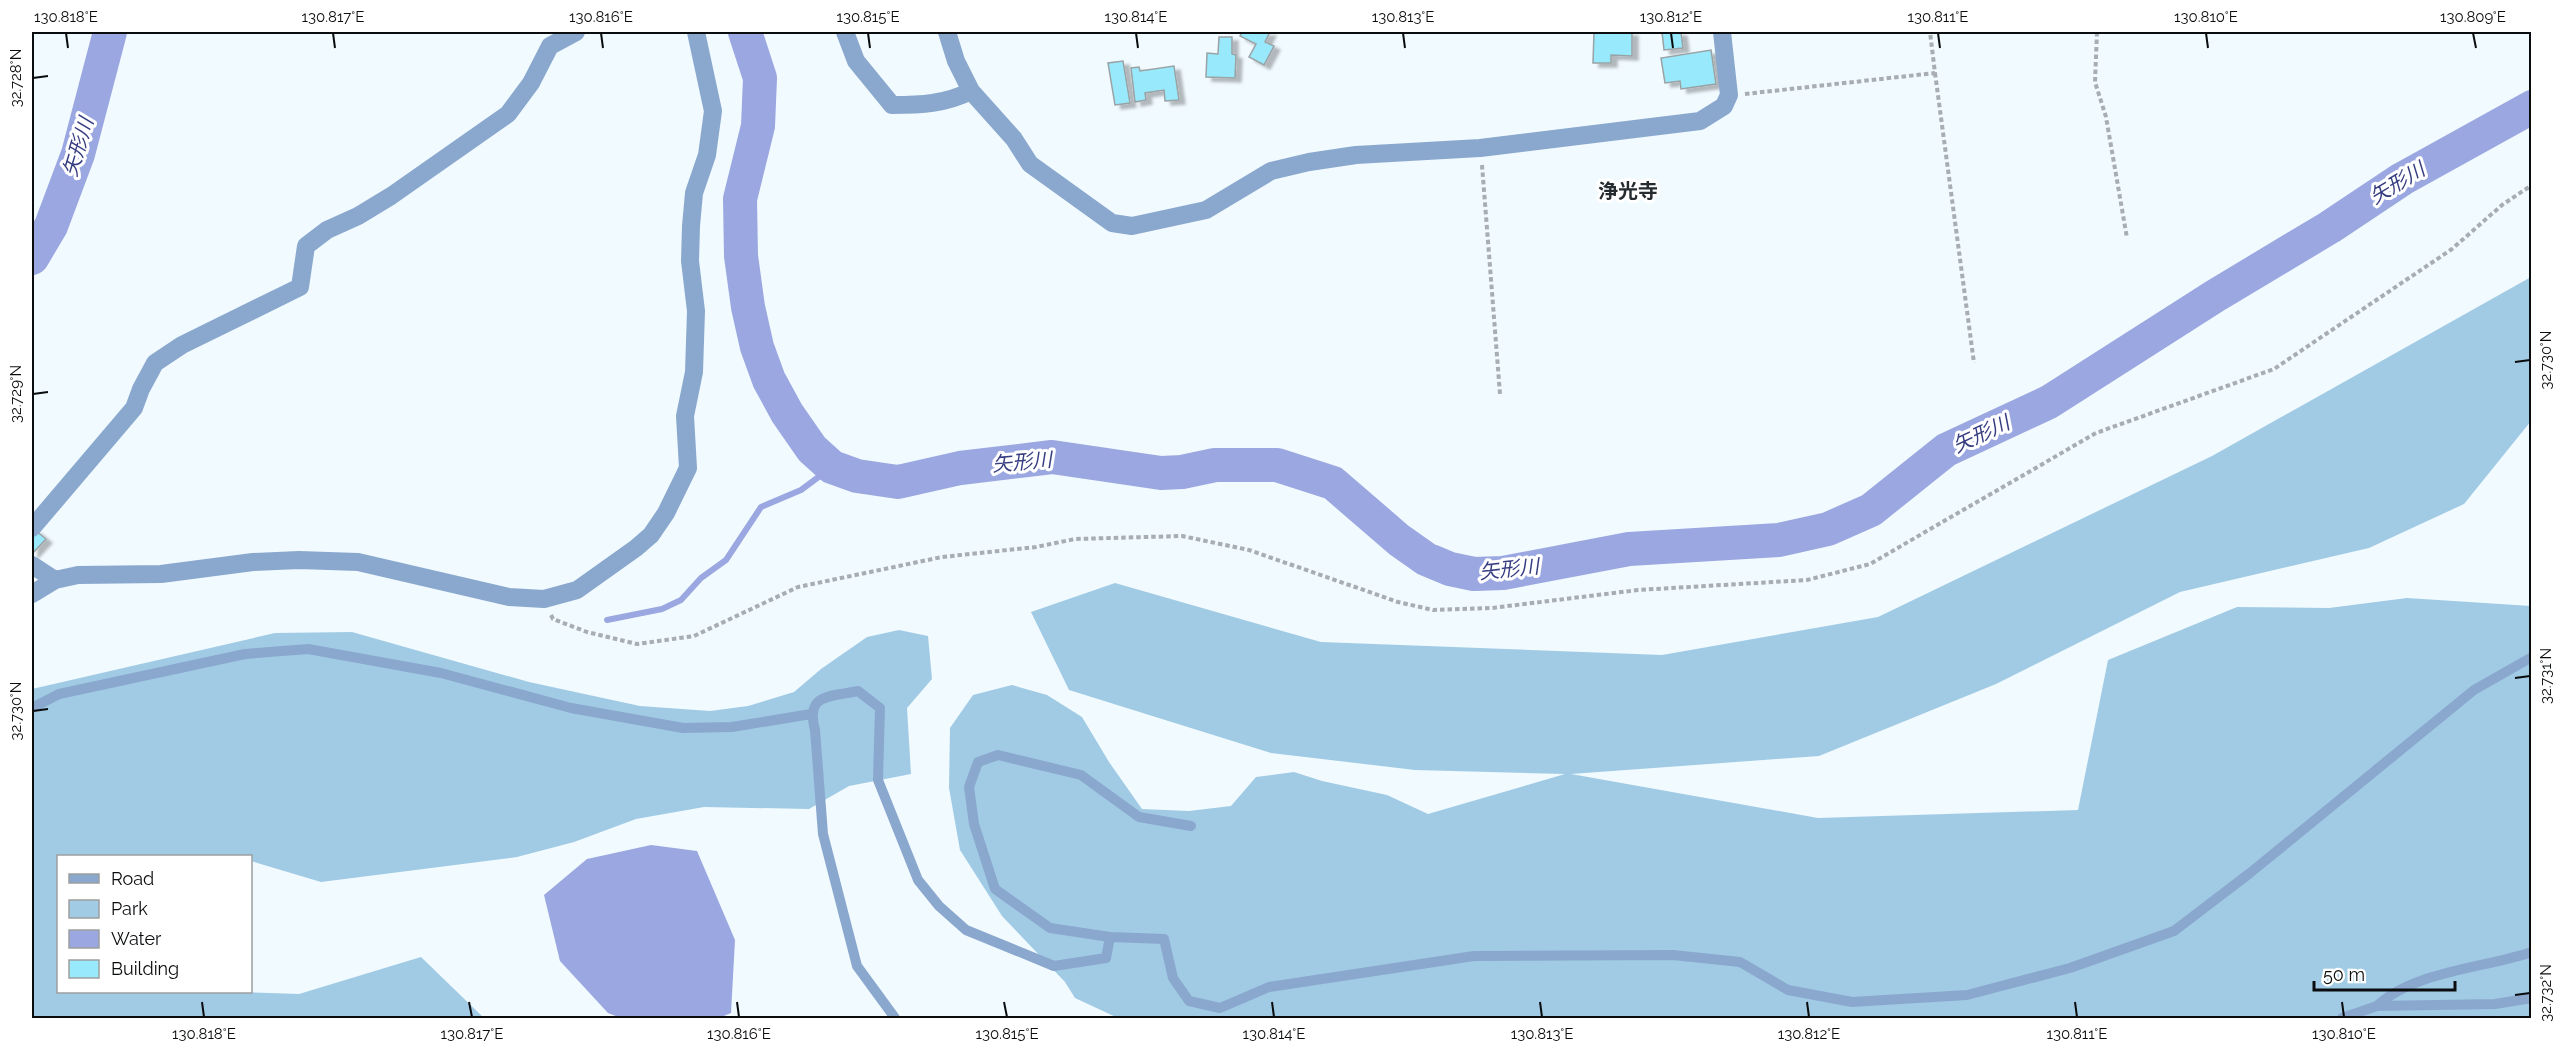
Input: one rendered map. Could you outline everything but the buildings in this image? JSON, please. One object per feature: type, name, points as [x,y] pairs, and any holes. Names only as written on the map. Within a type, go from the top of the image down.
[{"type":"street","points":[[32,528],[134,408],[155,363],[182,345],[300,287],[306,246],[327,230],[358,216],[392,196],[508,114],[531,83],[550,46],[576,32]]},
{"type":"street","points":[[32,594],[55,580],[78,575],[161,574],[253,562],[299,560],[358,562],[509,597],[544,599],[577,590],[611,567],[651,535],[666,513],[688,468],[685,416],[694,372],[696,311],[690,261],[691,226],[694,193],[707,155],[713,111],[696,32]]},
{"type":"street","points":[[845,32],[856,61],[892,105],[932,105],[971,91]]},
{"type":"street","points":[[946,32],[956,61],[971,91],[1014,139],[1030,164],[1112,223],[1132,226],[1206,210],[1271,171],[1309,162],[1356,155],[1480,148],[1700,121],[1724,106],[1729,95],[1722,32]]},
{"type":"street","points":[[32,564],[55,580]]},
{"type":"lane","points":[[32,708],[58,694],[245,654],[308,649],[441,673],[571,708],[683,728],[732,727],[811,714]]},
{"type":"lane","points":[[1191,826],[1139,817],[1081,776],[998,755],[978,762],[969,787],[974,824],[995,889],[1050,928],[1110,937],[1164,939],[1173,978],[1189,1001],[1220,1008],[1269,987],[1474,956],[1673,955],[1740,962],[1788,990],[1852,1002],[1967,995],[2070,968],[2174,931],[2250,873],[2474,690],[2532,657]]},
{"type":"lane","points":[[895,1018],[857,966],[823,834],[815,730],[811,714],[814,706],[821,699],[858,691],[880,708],[878,780],[918,880],[939,906],[966,930],[1054,966],[1106,958],[1110,937]]},
{"type":"lane","points":[[2378,1006],[2389,994],[2458,969],[2532,952]]},
{"type":"lane","points":[[2342,1018],[2378,1006],[2495,1004],[2532,998]]},
{"type":"path","points":[[1930,32],[1974,363]]},
{"type":"path","points":[[2097,32],[2095,82],[2106,117],[2127,238]]},
{"type":"path","points":[[1729,95],[1935,74]]},
{"type":"path","points":[[1480,148],[1500,394]]},
{"type":"path","points":[[544,599],[553,619],[586,632],[637,644],[694,636],[798,587],[942,557],[1036,547],[1075,539],[1182,536],[1249,550],[1398,602],[1433,610],[1492,608],[1638,590],[1807,580],[1870,564],[2096,433],[2274,369],[2452,249],[2502,205],[2532,184]]},
{"type":"green space","points":[[2531,277],[2531,421],[2464,504],[2369,548],[2180,592],[1996,684],[1819,756],[1571,774],[1818,818],[2078,810],[2108,660],[2237,607],[2329,608],[2407,598],[2531,606],[2531,1018],[1118,1018],[1075,998],[1065,982],[1002,916],[960,850],[949,788],[950,728],[973,695],[1012,685],[1047,695],[1082,717],[1109,762],[1142,809],[1189,811],[1231,806],[1256,777],[1294,772],[1322,781],[1387,795],[1428,814],[1565,774],[1415,770],[1271,753],[1069,690],[1031,612],[1115,583],[1321,642],[1662,655],[1878,617],[2212,456]]},
{"type":"green space","points":[[899,630],[928,636],[932,679],[907,708],[911,774],[849,786],[809,809],[704,807],[636,819],[574,842],[517,857],[321,882],[252,861],[252,855],[57,855],[57,993],[299,994],[421,957],[484,1018],[32,1018],[32,689],[275,633],[352,632],[529,682],[640,706],[710,711],[748,706],[794,692],[821,669],[867,637]]},
{"type":"water","points":[[651,845],[697,851],[735,940],[731,1013],[719,1018],[621,1018],[608,1013],[560,961],[544,895],[587,859]]},
{"type":"waterway","name":"矢形川","points":[[32,258],[51,226],[78,154],[110,32]]},
{"type":"waterway","name":"矢形川","points":[[745,32],[760,78],[758,126],[740,199],[741,256],[748,307],[757,347],[769,380],[787,413],[812,449],[832,467],[857,476],[898,482],[960,468],[1052,457],[1161,473],[1182,472],[1215,465],[1277,465],[1333,483],[1399,540],[1426,559],[1450,569],[1474,574],[1503,573],[1629,549],[1779,540],[1828,529],[1871,510],[1946,450],[2049,402],[2215,296],[2330,227],[2402,179],[2532,107]]},
{"type":"waterway","points":[[607,620],[662,609],[681,600],[701,578],[726,560],[761,507],[801,490],[832,467]]},
{"type":"district","name":"浄光寺","points":[[1628,191]]}]
